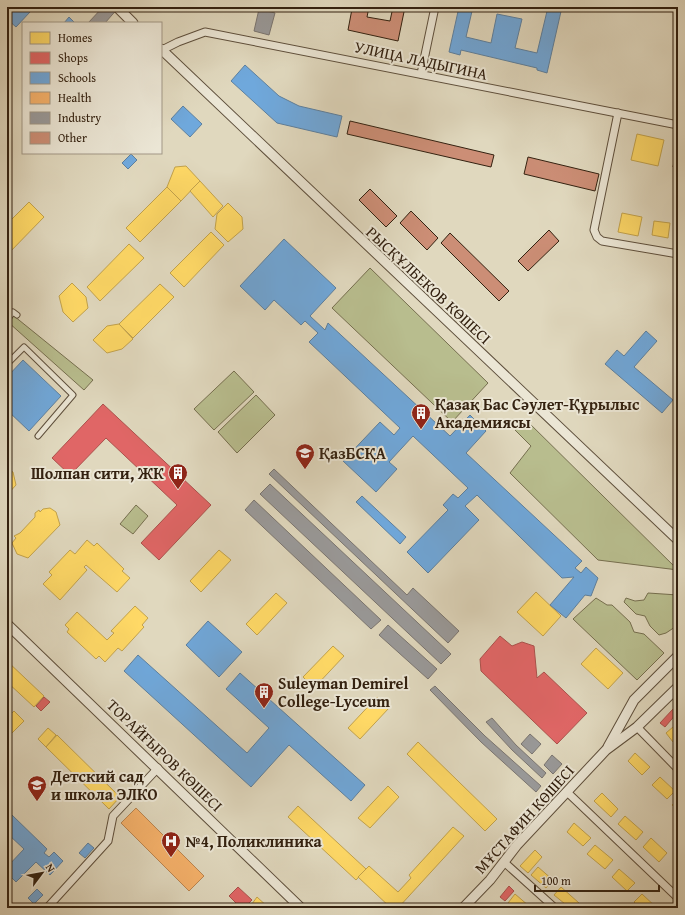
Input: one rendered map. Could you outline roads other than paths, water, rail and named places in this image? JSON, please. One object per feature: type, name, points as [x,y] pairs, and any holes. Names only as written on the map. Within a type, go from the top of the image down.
[{"type":"street","points":[[117,7],[133,22]]},
{"type":"street","points":[[420,74],[435,7]]},
{"type":"street","name":"УЛИЦА ЛАДЫГИНА","points":[[162,50],[178,42],[205,32],[330,55],[678,125]]},
{"type":"street","name":"РЫСҚҰЛБЕКОВ КӨШЕСІ","points":[[162,50],[678,540]]},
{"type":"street","points":[[618,113],[594,230],[597,237],[602,241],[678,254]]},
{"type":"street","points":[[7,320],[13,312],[17,315]]},
{"type":"street","points":[[7,364],[24,347],[73,395],[38,436]]},
{"type":"street","name":"ТОРАЙҒЫРОВ КӨШЕСІ","points":[[7,624],[158,768],[301,908]]},
{"type":"street","name":"МҰСТАФИН КӨШЕСІ","points":[[606,750],[634,700],[678,656]]},
{"type":"street","name":"МҰСТАФИН КӨШЕСІ","points":[[464,908],[517,845],[606,750],[637,727],[678,687]]},
{"type":"street","points":[[637,727],[678,769]]},
{"type":"street","points":[[47,908],[108,841],[113,816],[158,768]]},
{"type":"street","points":[[567,792],[678,898]]},
{"type":"street","points":[[504,862],[555,908]]},
{"type":"place","name":"Қазақ Бас Сәулет-Құрылыс Академиясы","points":[[421,430]]},
{"type":"place","name":"ҚазБСҚА","points":[[305,470]]},
{"type":"place","name":"Шолпан сити, ЖК","points":[[178,490]]},
{"type":"place","name":"Suleyman Demirel College-Lyceum","points":[[264,709]]},
{"type":"place","name":"Детский сад и школа ЭЛКО","points":[[37,802]]},
{"type":"place","name":"№4, Поликлиника","points":[[171,858]]}]
